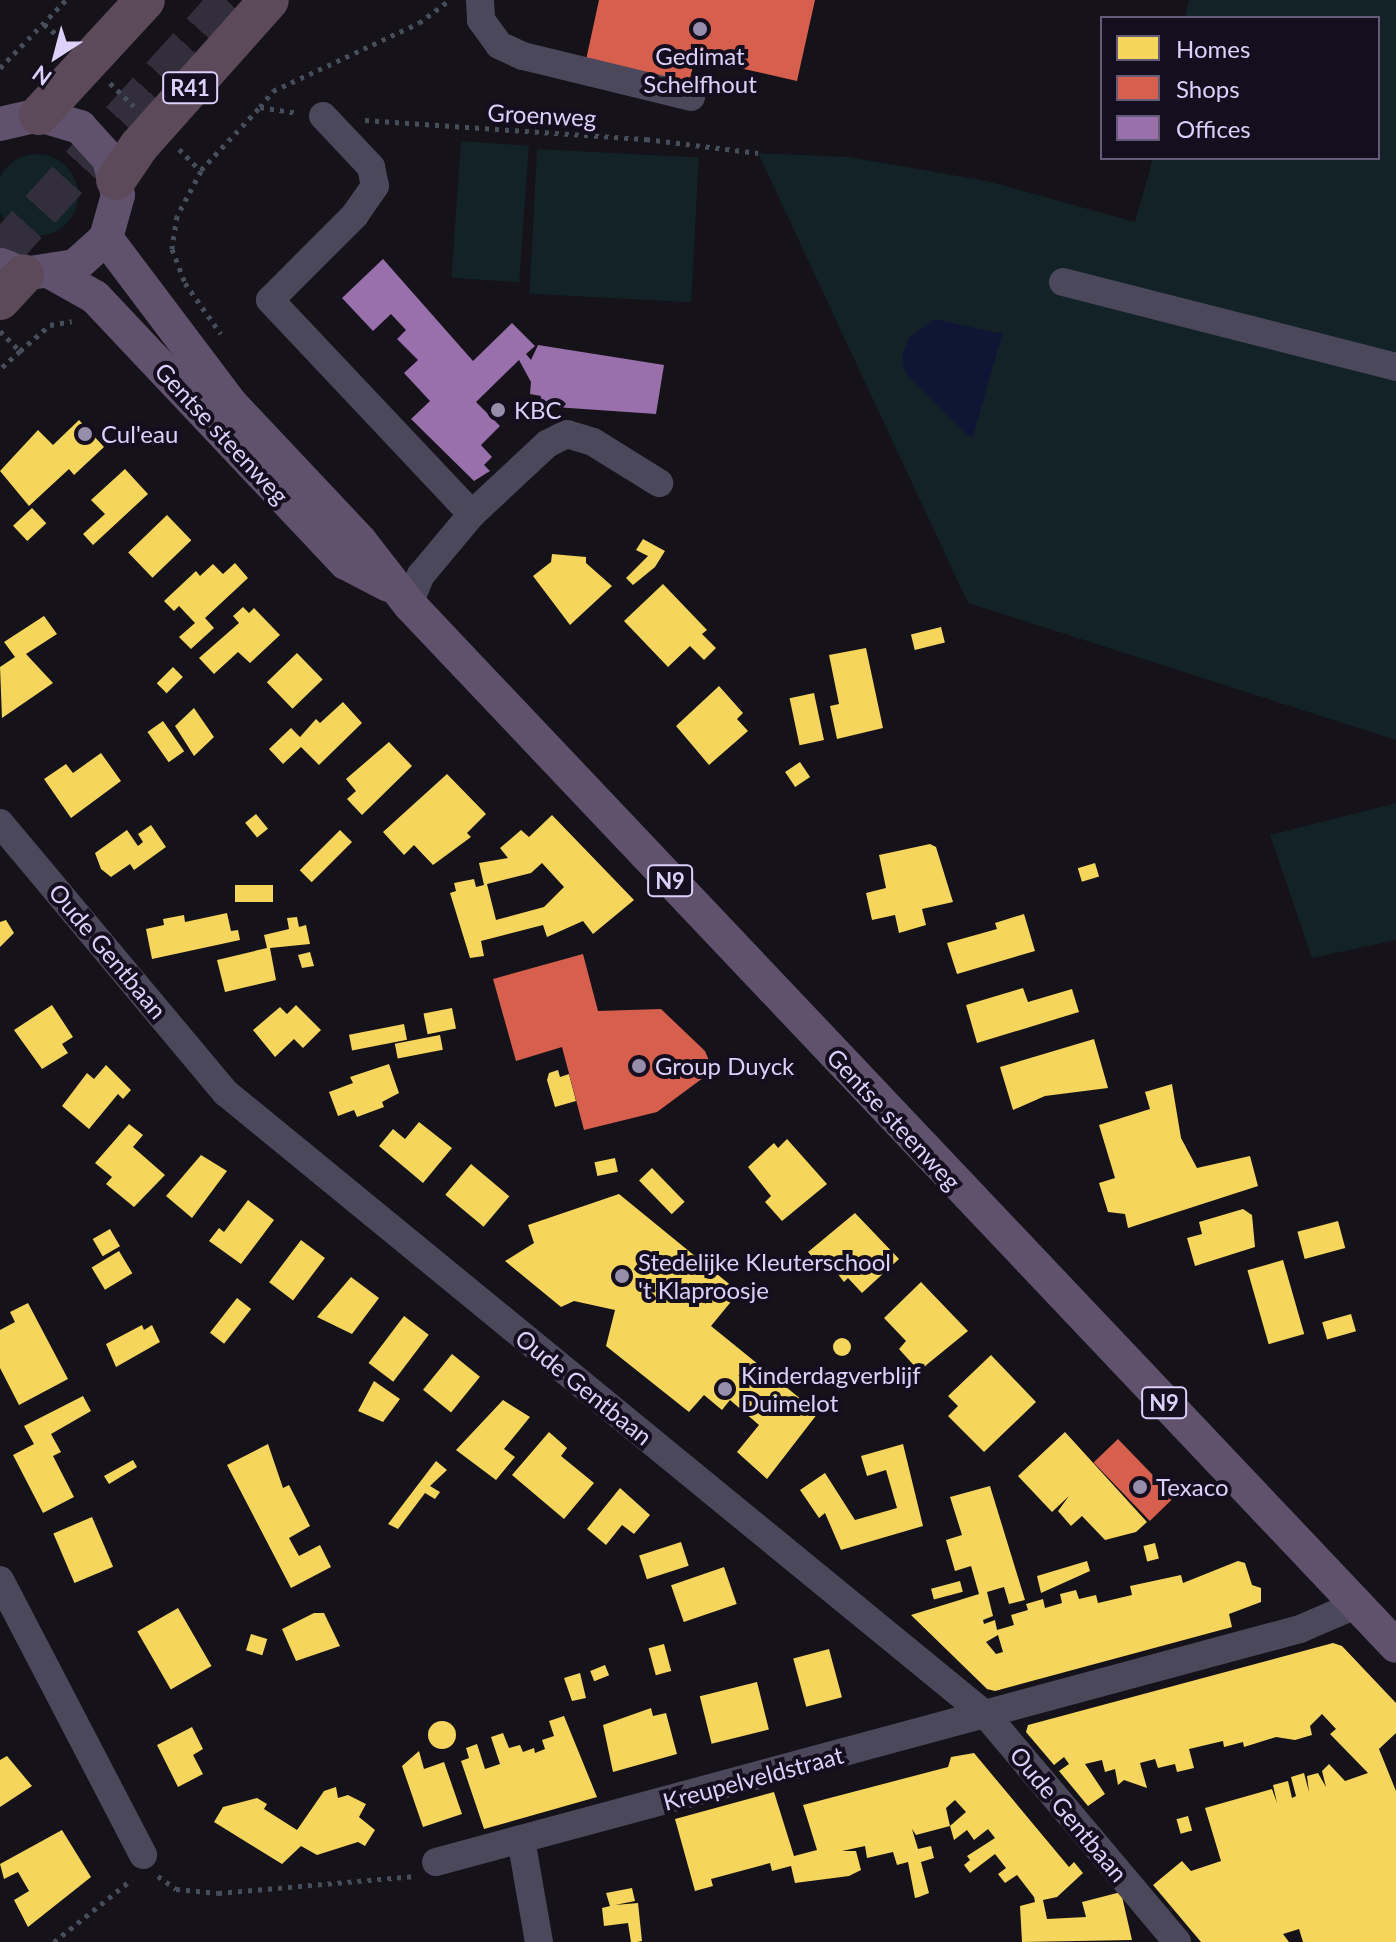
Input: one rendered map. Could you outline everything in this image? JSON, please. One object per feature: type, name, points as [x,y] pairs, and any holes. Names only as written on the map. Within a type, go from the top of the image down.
[{"type":"highway","points":[[39,115],[145,0]]},
{"type":"highway","name":"R41","points":[[116,180],[155,127],[269,0]]},
{"type":"main road","points":[[0,124],[39,115],[80,127],[105,153],[116,180],[115,217],[106,238],[75,266],[19,278]]},
{"type":"main road","name":"Gentse steenweg","points":[[106,238],[215,385],[360,541],[402,596],[1396,1646]]},
{"type":"main road","name":"Gentse steenweg","points":[[19,278],[95,297],[346,563],[402,596]]},
{"type":"street","points":[[480,0],[481,20],[499,45],[511,51],[691,97]]},
{"type":"street","points":[[323,116],[371,167],[375,186],[355,215],[270,300],[472,514]]},
{"type":"street","points":[[1063,282],[1396,367]]},
{"type":"street","points":[[402,596],[472,514],[547,444],[567,434],[593,442],[659,483]]},
{"type":"street","name":"Oude Gentbaan","points":[[0,823],[226,1093],[987,1716],[1177,1942]]},
{"type":"street","points":[[0,1580],[143,1865]]},
{"type":"street","name":"Kreupelveldstraat","points":[[436,1862],[987,1716],[1300,1629],[1356,1605]]},
{"type":"street","points":[[521,1839],[539,1942]]},
{"type":"path","points":[[0,68],[66,0]]},
{"type":"path","points":[[228,345],[185,283],[172,249],[177,216],[201,171],[273,91],[393,36],[449,0]]},
{"type":"path","points":[[44,24],[89,62],[201,171]]},
{"type":"path","name":"Groenweg","points":[[260,107],[323,116],[646,139],[758,153]]},
{"type":"path","points":[[0,331],[20,351],[0,369]]},
{"type":"path","points":[[54,1942],[143,1865],[176,1889],[218,1893],[418,1876],[436,1862]]},
{"type":"shaded area","points":[[1189,0],[1396,0],[1396,740],[968,603],[758,153],[849,157],[987,181],[1135,222],[1152,160],[1380,160],[1380,16],[1185,16]]},
{"type":"shaded area","points":[[461,141],[529,146],[519,282],[451,278]]},
{"type":"shaded area","points":[[537,149],[699,157],[691,302],[529,294]]},
{"type":"shaded area","points":[[37,154],[53,157],[71,172],[77,187],[75,211],[66,224],[53,233],[37,236],[21,233],[8,224],[-1,211],[-1,179],[8,166],[21,157]]},
{"type":"shaded area","points":[[1396,803],[1396,940],[1312,958],[1270,835]]},
{"type":"water","points":[[934,319],[1002,334],[972,439],[905,372],[902,356],[909,338]]},
{"type":"building: Homes","points":[[79,420],[104,447],[74,475],[69,469],[29,506],[0,471],[38,430],[53,445]]},
{"type":"building: Homes","points":[[125,469],[148,494],[93,545],[83,534],[105,514],[91,500]]},
{"type":"building: Homes","points":[[32,508],[46,523],[27,541],[13,526]]},
{"type":"building: Homes","points":[[167,515],[191,540],[152,578],[128,553]]},
{"type":"building: Homes","points":[[643,539],[665,551],[655,567],[633,585],[626,578],[648,556],[636,550]]},
{"type":"building: Homes","points":[[552,554],[586,557],[586,563],[612,586],[570,625],[533,576],[551,562]]},
{"type":"building: Homes","points":[[235,563],[248,578],[205,618],[214,628],[191,649],[179,637],[195,623],[179,606],[174,611],[164,601],[196,571],[200,576],[213,564],[223,574]]},
{"type":"building: Homes","points":[[663,584],[707,630],[702,634],[716,648],[704,660],[690,646],[668,667],[624,621]]},
{"type":"building: Homes","points":[[243,607],[249,613],[254,608],[280,635],[250,663],[238,652],[214,674],[199,658],[239,623],[233,616]]},
{"type":"building: Homes","points":[[44,616],[57,634],[26,654],[53,683],[2,718],[0,667],[15,657],[4,642]]},
{"type":"building: Homes","points":[[941,627],[945,643],[915,650],[911,634]]},
{"type":"building: Homes","points":[[866,648],[883,728],[837,739],[830,706],[839,704],[829,655]]},
{"type":"building: Homes","points":[[297,653],[323,680],[292,709],[267,682]]},
{"type":"building: Homes","points":[[173,667],[183,677],[167,693],[157,683]]},
{"type":"building: Homes","points":[[719,686],[743,713],[737,719],[748,731],[709,765],[676,726]]},
{"type":"building: Homes","points":[[814,693],[824,740],[800,745],[790,698]]},
{"type":"building: Homes","points":[[343,702],[362,723],[319,765],[301,747],[283,764],[269,749],[291,728],[300,737],[316,719],[320,723]]},
{"type":"building: Homes","points":[[194,708],[214,737],[194,756],[175,726]]},
{"type":"building: Homes","points":[[163,721],[184,751],[169,762],[147,732]]},
{"type":"building: Homes","points":[[389,742],[412,766],[362,815],[347,799],[356,791],[346,779]]},
{"type":"building: Homes","points":[[101,753],[121,781],[71,818],[44,779],[66,764],[73,773]]},
{"type":"building: Homes","points":[[800,762],[810,777],[795,787],[785,772]]},
{"type":"building: Homes","points":[[447,774],[486,814],[467,833],[471,837],[433,865],[414,845],[404,855],[383,832]]},
{"type":"building: Homes","points":[[256,814],[268,829],[257,838],[245,823]]},
{"type":"building: Homes","points":[[552,815],[634,900],[593,934],[583,921],[547,937],[543,925],[481,941],[484,956],[470,958],[450,893],[456,891],[454,883],[474,879],[476,887],[484,885],[479,863],[508,858],[500,848],[521,830],[529,837]],"holes":[[[542,863],[564,887],[544,907],[496,920],[487,884],[531,873]]]},
{"type":"building: Homes","points":[[151,825],[166,847],[134,870],[130,864],[111,877],[101,869],[95,853],[127,830],[138,846],[143,842],[138,834]]},
{"type":"building: Homes","points":[[340,830],[352,842],[312,882],[300,870]]},
{"type":"building: Homes","points":[[930,844],[936,847],[953,902],[922,909],[926,925],[899,933],[895,915],[872,920],[866,893],[886,888],[879,855]]},
{"type":"building: Homes","points":[[1095,863],[1099,876],[1082,882],[1078,868]]},
{"type":"building: Homes","points":[[235,885],[273,885],[273,902],[235,902]]},
{"type":"building: Homes","points":[[227,913],[231,931],[238,930],[240,940],[152,959],[146,929],[164,925],[163,919],[184,915],[185,922]]},
{"type":"building: Homes","points":[[1024,914],[1035,951],[957,974],[947,943],[997,929],[995,923]]},
{"type":"building: Homes","points":[[297,917],[299,927],[306,925],[310,944],[270,948],[276,980],[225,992],[217,960],[267,948],[264,935],[289,929],[287,918]]},
{"type":"building: Homes","points":[[6,920],[14,933],[0,947],[0,922]]},
{"type":"building: Homes","points":[[310,952],[314,966],[302,968],[298,955]]},
{"type":"building: Homes","points":[[1023,988],[1028,1002],[1072,989],[1079,1012],[977,1043],[966,1005]]},
{"type":"building: Homes","points":[[52,1005],[73,1037],[62,1044],[68,1053],[42,1069],[14,1030]]},
{"type":"building: Homes","points":[[296,1005],[321,1030],[303,1048],[294,1039],[275,1057],[253,1030],[280,1007],[287,1014]]},
{"type":"building: Homes","points":[[452,1008],[456,1029],[428,1034],[424,1014]]},
{"type":"building: Homes","points":[[404,1024],[407,1040],[352,1050],[349,1035]]},
{"type":"building: Homes","points":[[440,1035],[443,1050],[398,1059],[395,1044]]},
{"type":"building: Homes","points":[[1094,1039],[1108,1088],[1045,1096],[1013,1110],[1000,1067]]},
{"type":"building: Homes","points":[[389,1064],[399,1093],[382,1102],[384,1107],[357,1117],[354,1110],[338,1116],[329,1092],[353,1083],[350,1077]]},
{"type":"building: Homes","points":[[106,1065],[131,1090],[123,1099],[118,1094],[89,1129],[62,1106],[87,1073],[94,1079]]},
{"type":"building: Homes","points":[[558,1070],[560,1077],[569,1074],[576,1101],[555,1107],[547,1080],[549,1073]]},
{"type":"building: Homes","points":[[1172,1084],[1181,1138],[1197,1168],[1250,1156],[1258,1186],[1128,1228],[1125,1214],[1108,1212],[1099,1183],[1115,1178],[1099,1125],[1150,1109],[1145,1092]]},
{"type":"building: Homes","points":[[419,1122],[452,1148],[423,1183],[379,1146],[393,1129],[405,1139]]},
{"type":"building: Homes","points":[[129,1124],[143,1135],[133,1147],[165,1175],[134,1207],[106,1184],[112,1177],[95,1163]]},
{"type":"building: Homes","points":[[787,1139],[827,1184],[782,1221],[765,1202],[771,1196],[748,1167],[774,1143],[778,1148]]},
{"type":"building: Homes","points":[[201,1155],[227,1171],[192,1218],[166,1196]]},
{"type":"building: Homes","points":[[615,1158],[618,1172],[597,1176],[594,1162]]},
{"type":"building: Homes","points":[[471,1164],[509,1196],[484,1227],[445,1195]]},
{"type":"building: Homes","points":[[652,1168],[685,1202],[672,1214],[639,1181]]},
{"type":"building: Homes","name":"Stedelijke Kleuterschool 't Klaproosje","points":[[619,1194],[739,1292],[711,1326],[818,1413],[767,1479],[737,1452],[759,1425],[730,1400],[722,1410],[704,1395],[689,1412],[606,1346],[615,1310],[574,1301],[561,1307],[505,1261],[534,1243],[528,1225]]},
{"type":"building: Homes","points":[[248,1200],[274,1220],[241,1264],[209,1241],[219,1228],[224,1232]]},
{"type":"building: Homes","points":[[1243,1209],[1252,1215],[1255,1247],[1195,1266],[1187,1238],[1202,1234],[1199,1222]]},
{"type":"building: Homes","points":[[855,1213],[899,1259],[862,1293],[848,1278],[844,1282],[830,1264],[824,1270],[808,1252]]},
{"type":"building: Homes","points":[[1338,1221],[1345,1248],[1305,1259],[1297,1232]]},
{"type":"building: Homes","points":[[110,1229],[120,1246],[103,1256],[93,1239]]},
{"type":"building: Homes","points":[[301,1240],[325,1258],[293,1300],[269,1282]]},
{"type":"building: Homes","points":[[119,1251],[132,1273],[105,1290],[92,1267]]},
{"type":"building: Homes","points":[[1283,1260],[1304,1334],[1269,1344],[1247,1270]]},
{"type":"building: Homes","points":[[351,1277],[379,1298],[352,1334],[317,1317]]},
{"type":"building: Homes","points":[[921,1282],[968,1331],[919,1371],[899,1349],[906,1341],[884,1318]]},
{"type":"building: Homes","points":[[237,1298],[251,1309],[224,1344],[210,1333]]},
{"type":"building: Homes","points":[[28,1303],[68,1379],[19,1405],[0,1368],[0,1330],[15,1322],[10,1312]]},
{"type":"building: Homes","points":[[1351,1314],[1356,1331],[1327,1340],[1322,1322]]},
{"type":"building: Homes","points":[[404,1316],[429,1335],[393,1382],[368,1363]]},
{"type":"building: Homes","points":[[142,1325],[144,1330],[152,1325],[160,1342],[116,1367],[106,1344]]},
{"type":"building: Homes","points":[[842,1338],[851,1347],[842,1356],[833,1347]]},
{"type":"building: Homes","points":[[452,1354],[480,1377],[451,1412],[423,1390]]},
{"type":"building: Homes","points":[[991,1355],[1036,1402],[984,1452],[948,1416],[958,1406],[948,1396]]},
{"type":"building: Homes","points":[[374,1381],[400,1399],[383,1422],[358,1411]]},
{"type":"building: Homes","points":[[83,1396],[91,1411],[51,1434],[61,1452],[53,1456],[74,1497],[43,1513],[13,1455],[34,1444],[24,1426]]},
{"type":"building: Homes","points":[[503,1400],[530,1417],[504,1449],[515,1457],[496,1480],[456,1450]]},
{"type":"building: Homes","points":[[549,1432],[567,1448],[561,1456],[594,1483],[564,1519],[512,1475]]},
{"type":"building: Homes","points":[[1065,1432],[1147,1522],[1136,1532],[1105,1540],[1082,1516],[1071,1526],[1058,1511],[1069,1496],[1052,1512],[1018,1476]]},
{"type":"building: Homes","points":[[268,1444],[283,1488],[289,1485],[310,1526],[289,1538],[299,1556],[320,1545],[331,1567],[291,1588],[227,1465]]},
{"type":"building: Homes","points":[[903,1444],[923,1526],[841,1550],[825,1513],[819,1518],[800,1490],[825,1473],[855,1520],[897,1508],[886,1470],[867,1476],[861,1456]]},
{"type":"building: Homes","points":[[133,1460],[137,1467],[109,1484],[104,1476]]},
{"type":"building: Homes","points":[[436,1461],[447,1470],[430,1486],[440,1492],[435,1499],[425,1493],[398,1529],[388,1524]]},
{"type":"building: Homes","points":[[990,1486],[1025,1600],[1009,1604],[1004,1587],[987,1592],[993,1616],[983,1620],[984,1624],[995,1620],[997,1630],[1014,1625],[1011,1615],[1028,1610],[1026,1604],[1043,1599],[1045,1608],[1062,1603],[1060,1594],[1076,1590],[1079,1599],[1096,1595],[1098,1603],[1132,1595],[1130,1586],[1181,1575],[1183,1583],[1238,1561],[1245,1563],[1252,1585],[1261,1588],[1261,1602],[1229,1614],[1232,1627],[995,1691],[987,1689],[911,1615],[979,1594],[971,1566],[955,1571],[946,1540],[962,1535],[950,1497]],"holes":[[[998,1635],[1003,1652],[996,1654],[986,1642]]]},
{"type":"building: Homes","points":[[620,1488],[650,1515],[634,1534],[622,1525],[606,1545],[587,1529]]},
{"type":"building: Homes","points":[[92,1517],[113,1567],[74,1583],[53,1533]]},
{"type":"building: Homes","points":[[681,1542],[689,1566],[647,1579],[639,1556]]},
{"type":"building: Homes","points":[[1155,1543],[1159,1559],[1147,1561],[1143,1546]]},
{"type":"building: Homes","points":[[1087,1561],[1090,1571],[1041,1593],[1037,1576]]},
{"type":"building: Homes","points":[[724,1567],[737,1604],[684,1622],[671,1585]]},
{"type":"building: Homes","points":[[960,1581],[963,1592],[934,1599],[931,1589]]},
{"type":"building: Homes","points":[[178,1608],[212,1666],[171,1690],[137,1632]]},
{"type":"building: Homes","points":[[314,1613],[324,1613],[340,1646],[296,1661],[282,1629]]},
{"type":"building: Homes","points":[[251,1634],[267,1639],[262,1655],[246,1650]]},
{"type":"building: Homes","points":[[1333,1643],[1342,1646],[1396,1703],[1396,1733],[1379,1749],[1396,1791],[1396,1942],[1303,1942],[1299,1929],[1283,1934],[1289,1942],[1201,1942],[1153,1885],[1182,1861],[1191,1871],[1221,1861],[1205,1808],[1272,1789],[1277,1803],[1273,1785],[1288,1781],[1292,1798],[1296,1796],[1291,1777],[1304,1773],[1309,1792],[1307,1776],[1318,1773],[1326,1787],[1322,1771],[1329,1764],[1345,1781],[1368,1773],[1330,1734],[1336,1729],[1322,1714],[1310,1726],[1312,1735],[1295,1740],[1276,1737],[1244,1747],[1243,1742],[1224,1747],[1223,1741],[1189,1749],[1194,1768],[1177,1772],[1175,1764],[1158,1768],[1155,1759],[1140,1763],[1147,1788],[1124,1780],[1118,1785],[1115,1769],[1105,1772],[1102,1760],[1085,1764],[1105,1794],[1088,1806],[1059,1771],[1069,1764],[1064,1757],[1054,1765],[1026,1732],[1028,1725]]},
{"type":"building: Homes","points":[[664,1644],[671,1671],[656,1675],[649,1648]]},
{"type":"building: Homes","points":[[829,1649],[842,1697],[806,1707],[793,1659]]},
{"type":"building: Homes","points":[[605,1665],[609,1675],[594,1681],[590,1671]]},
{"type":"building: Homes","points":[[580,1673],[586,1698],[572,1701],[564,1678]]},
{"type":"building: Homes","points":[[757,1682],[769,1730],[712,1744],[700,1696]]},
{"type":"building: Homes","points":[[651,1708],[653,1716],[666,1713],[677,1754],[613,1772],[603,1725]]},
{"type":"building: Homes","points":[[564,1716],[597,1797],[484,1829],[461,1761],[469,1758],[466,1748],[477,1744],[485,1769],[500,1764],[491,1737],[503,1733],[509,1748],[520,1745],[523,1752],[534,1748],[535,1753],[545,1749],[542,1740],[554,1736],[549,1721]]},
{"type":"building: Homes","points":[[442,1721],[452,1725],[456,1735],[452,1745],[442,1749],[432,1745],[428,1735],[432,1725]]},
{"type":"building: Homes","points":[[192,1727],[203,1749],[193,1755],[203,1774],[178,1787],[157,1745]]},
{"type":"building: Homes","points":[[419,1751],[424,1769],[444,1762],[462,1814],[423,1827],[402,1766]]},
{"type":"building: Homes","points":[[974,1753],[1069,1867],[1074,1862],[1083,1873],[1057,1897],[1043,1900],[1047,1919],[1086,1917],[1082,1902],[1121,1892],[1132,1940],[1022,1942],[1020,1906],[1035,1902],[1034,1897],[1017,1875],[1005,1883],[998,1874],[1006,1868],[995,1854],[970,1873],[964,1865],[970,1860],[967,1856],[995,1838],[988,1829],[974,1840],[967,1830],[954,1840],[950,1826],[916,1835],[912,1829],[918,1849],[931,1846],[934,1858],[921,1862],[929,1893],[915,1898],[908,1862],[897,1865],[893,1852],[867,1858],[865,1846],[842,1851],[856,1851],[861,1870],[849,1876],[795,1883],[791,1866],[772,1871],[770,1863],[711,1879],[713,1886],[695,1891],[675,1819],[774,1792],[794,1856],[817,1850],[803,1805],[948,1767],[951,1757]],"holes":[[[955,1800],[966,1812],[950,1826],[946,1808]]]},
{"type":"building: Homes","points":[[7,1756],[32,1786],[0,1807],[0,1760]]},
{"type":"building: Homes","points":[[336,1787],[338,1798],[348,1795],[366,1804],[359,1817],[375,1830],[365,1846],[358,1842],[317,1855],[301,1846],[282,1864],[214,1822],[223,1807],[257,1798],[267,1804],[264,1809],[297,1830],[324,1791]]},
{"type":"building: Homes","points":[[1188,1816],[1192,1830],[1181,1834],[1176,1819]]},
{"type":"building: Homes","points":[[62,1830],[91,1877],[28,1927],[14,1900],[29,1891],[18,1872],[4,1879],[0,1864]]},
{"type":"building: Homes","points":[[632,1888],[635,1901],[615,1905],[638,1903],[642,1941],[637,1942],[631,1942],[628,1923],[604,1926],[602,1908],[610,1906],[606,1893]]},
{"type":"building: Shops","name":"Gedimat Schelfhout","points":[[599,0],[815,0],[797,81],[695,58],[689,83],[586,60]]},
{"type":"building: Shops","points":[[583,954],[598,1011],[661,1009],[705,1051],[710,1063],[707,1075],[657,1112],[584,1130],[562,1047],[516,1061],[493,979]]},
{"type":"building: Shops","points":[[1118,1439],[1174,1497],[1150,1521],[1094,1463]]},
{"type":"building: Offices","points":[[383,259],[473,361],[512,323],[535,346],[526,354],[531,360],[538,345],[664,365],[656,414],[540,406],[541,396],[530,394],[531,382],[519,360],[476,402],[500,426],[481,445],[492,457],[484,465],[490,471],[474,481],[411,419],[430,401],[404,373],[418,360],[397,339],[406,330],[391,314],[373,331],[342,298]]},
{"type":"tunnel","points":[[0,254],[230,0]]},
{"type":"place","name":"Gedimat Schelfhout","points":[[700,29]]},
{"type":"place","name":"KBC","points":[[498,410]]},
{"type":"place","name":"Cul'eau","points":[[85,434]]},
{"type":"place","name":"Group Duyck","points":[[639,1066]]},
{"type":"place","name":"Stedelijke Kleuterschool 't Klaproosje","points":[[622,1276]]},
{"type":"place","name":"Kinderdagverblijf Duimelot","points":[[725,1389]]},
{"type":"place","name":"Texaco","points":[[1140,1487]]}]
